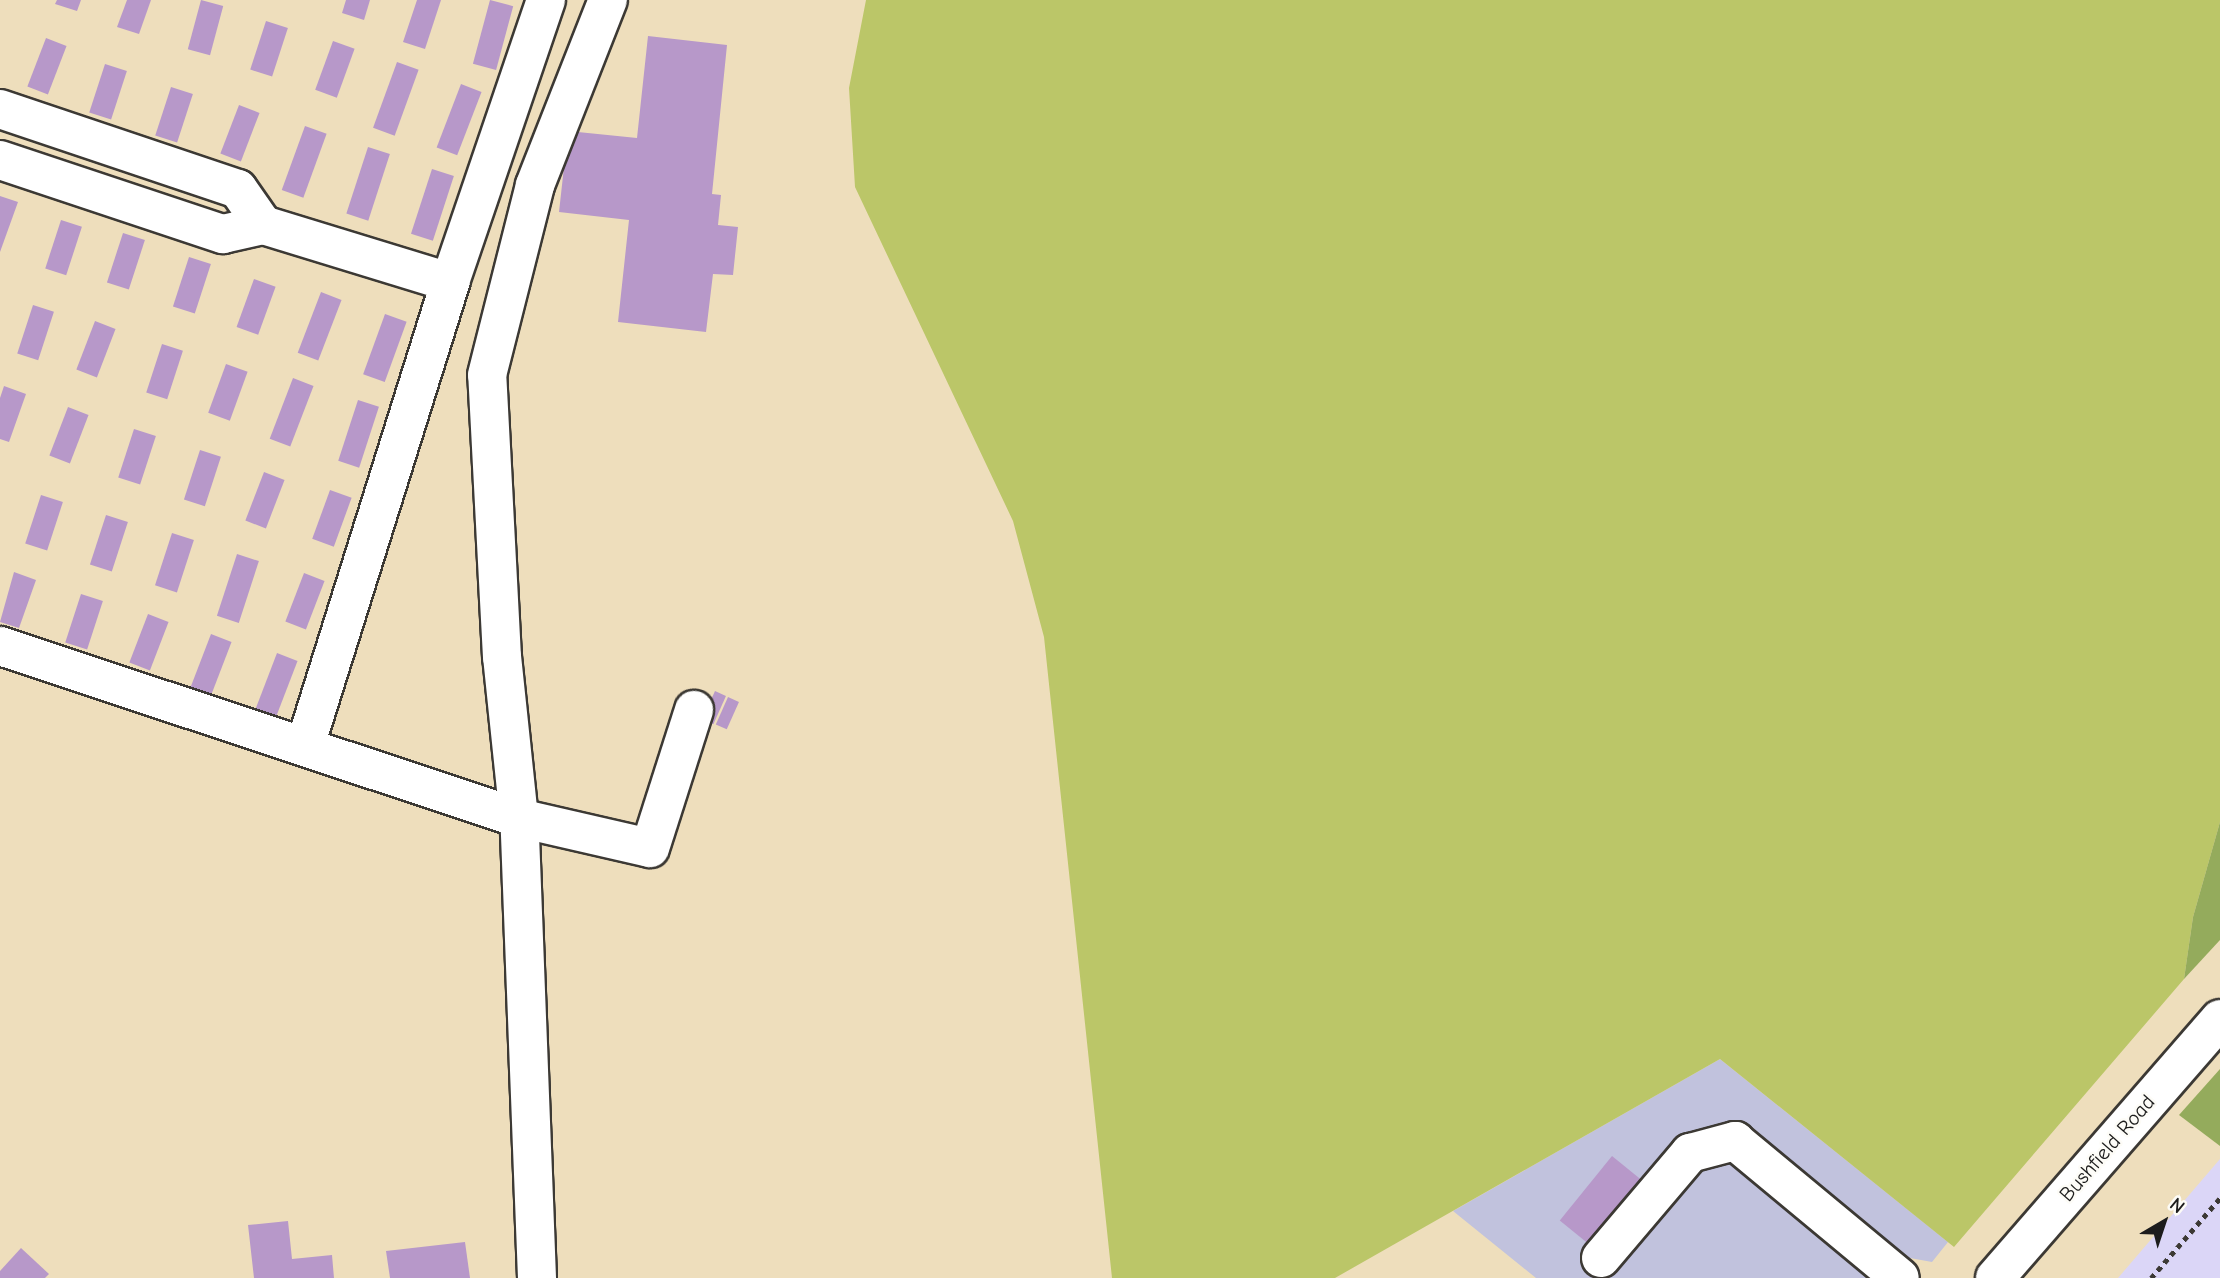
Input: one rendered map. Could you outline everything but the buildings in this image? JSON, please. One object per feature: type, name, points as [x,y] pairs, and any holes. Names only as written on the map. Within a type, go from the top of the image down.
[{"type":"main road","points":[[305,746],[450,282],[545,0]]},
{"type":"main road","points":[[537,1278],[519,818],[502,657],[487,375],[535,186],[608,0]]},
{"type":"main road","points":[[1,112],[238,189],[262,225]]},
{"type":"main road","points":[[0,160],[223,234],[262,225],[450,282]]},
{"type":"main road","points":[[0,646],[519,818],[650,848],[694,710]]},
{"type":"main road","name":"Bushfield Road","points":[[1995,1278],[2220,1018]]},
{"type":"main road","points":[[1601,1258],[1690,1153],[1735,1141],[1900,1278]]},
{"type":"path","points":[[2151,1278],[2220,1198]]},
{"type":"shaded area","points":[[1720,1059],[1948,1242],[1932,1262],[1899,1256],[1881,1278],[1536,1278],[1453,1211]]},
{"type":"shaded area","points":[[2220,1159],[2220,1278],[2118,1278]]},
{"type":"green space","points":[[866,0],[2220,0],[2220,822],[2193,917],[2184,979],[1954,1247],[1720,1059],[1335,1278],[1112,1278],[1044,637],[1013,521],[855,187],[849,88]]},
{"type":"green space","points":[[2220,822],[2220,940],[2184,979],[2193,917]]},
{"type":"green space","points":[[2220,1069],[2220,1146],[2179,1115]]}]
